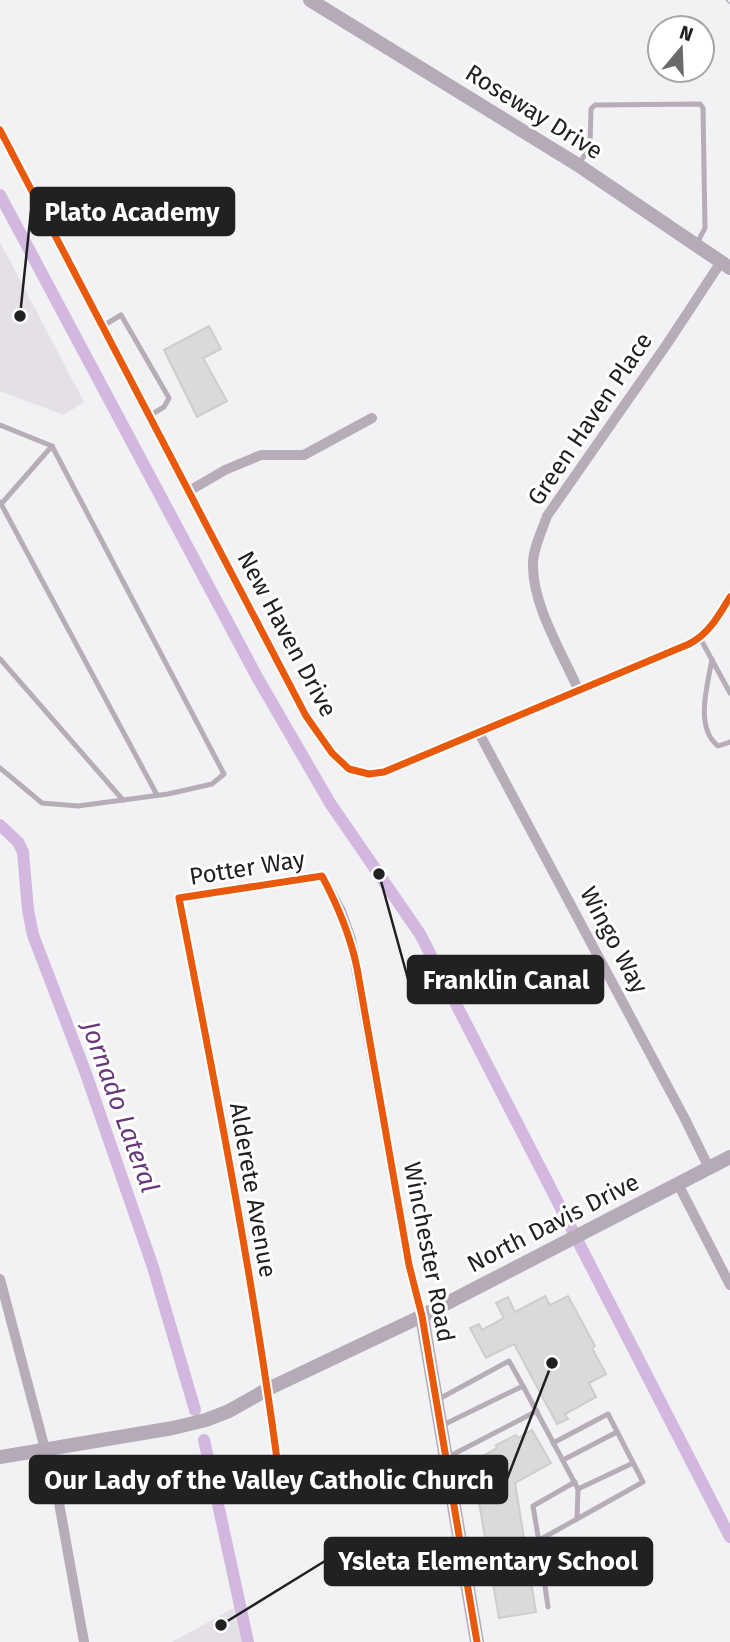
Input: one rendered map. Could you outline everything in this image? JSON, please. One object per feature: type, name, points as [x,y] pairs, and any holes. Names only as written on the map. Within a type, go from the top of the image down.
[{"type":"street","name":"Roseway Drive","points":[[310,0],[578,165],[726,265]]},
{"type":"street","name":"New Haven Drive","points":[[0,130],[306,716],[332,753],[349,769],[369,775],[384,772],[700,638]]},
{"type":"street","name":"Green Haven Place","points":[[578,689],[538,598],[533,563],[538,541],[547,516],[726,265]]},
{"type":"street","points":[[189,491],[225,470],[261,455],[304,455],[372,418]]},
{"type":"street","points":[[700,638],[730,597]]},
{"type":"street","name":"Wingo Way","points":[[479,733],[709,1168]]},
{"type":"street","name":"Potter Way","points":[[179,898],[322,876]]},
{"type":"street","name":"Winchester Road","points":[[322,876],[341,911],[351,939],[409,1265],[422,1316],[477,1642]]},
{"type":"street","name":"Alderete Avenue","points":[[179,898],[212,1068],[268,1389],[281,1490]]},
{"type":"street","name":"North Davis Drive","points":[[0,1457],[206,1420],[422,1316],[730,1157]]},
{"type":"street","points":[[678,1184],[730,1285]]},
{"type":"street","points":[[0,1279],[45,1449],[52,1464],[84,1642]]},
{"type":"lane","points":[[578,165],[590,148],[591,109],[594,105],[700,104],[703,108],[705,228],[696,245]]},
{"type":"lane","points":[[103,326],[121,315],[169,398],[164,407],[149,416]]},
{"type":"lane","points":[[0,425],[51,446],[224,774],[212,784],[157,796],[78,806],[43,803],[0,768]]},
{"type":"lane","points":[[51,446],[1,503],[157,796]]},
{"type":"lane","points":[[700,638],[730,693]]},
{"type":"lane","points":[[0,659],[123,800]]},
{"type":"lane","points":[[712,659],[706,699],[706,727],[712,741],[718,746],[730,742]]},
{"type":"lane","points":[[436,1401],[509,1361],[575,1482],[578,1489],[577,1518]]},
{"type":"lane","points":[[440,1426],[523,1385]]},
{"type":"lane","points":[[445,1459],[537,1411]]},
{"type":"lane","points":[[539,1544],[541,1539],[643,1482],[608,1413],[553,1443]]},
{"type":"lane","points":[[563,1460],[617,1432]]},
{"type":"lane","points":[[578,1489],[633,1463]]},
{"type":"lane","points":[[548,1606],[533,1506],[575,1482]]},
{"type":"shaded area","points":[[0,242],[84,402],[64,415],[0,391]]},
{"type":"shaded area","points":[[236,1607],[243,1642],[172,1642]]},
{"type":"building","points":[[209,326],[221,349],[203,358],[227,401],[197,417],[164,350]]},
{"type":"building","points":[[545,1296],[550,1305],[568,1296],[595,1346],[592,1348],[606,1374],[589,1383],[596,1397],[565,1414],[568,1419],[557,1424],[514,1344],[486,1358],[470,1328],[479,1324],[482,1330],[504,1318],[496,1303],[508,1297],[515,1312]]},
{"type":"building","points":[[532,1430],[551,1463],[515,1483],[536,1612],[499,1618],[472,1462],[497,1448],[496,1445]]},
{"type":"waterway","points":[[0,195],[257,677],[330,803],[420,934],[730,1537]]},
{"type":"waterway","name":"Jornado Lateral","points":[[0,825],[18,842],[23,852],[33,935],[85,1071],[153,1267],[195,1410]]},
{"type":"waterway","name":"Jornado Lateral","points":[[204,1440],[248,1642]]},
{"type":"cycle path","points":[[0,130],[306,716],[332,753],[349,769],[369,774],[384,772],[689,644],[708,629],[730,597]]},
{"type":"cycle path","points":[[281,1490],[248,1267],[179,898],[322,876],[343,920],[357,968],[409,1265],[422,1316],[477,1642]]},
{"type":"place","name":"Plato Academy","points":[[20,316]]},
{"type":"place","name":"Franklin Canal","points":[[379,874]]},
{"type":"place","name":"Our Lady of the Valley Catholic Church","points":[[552,1363]]},
{"type":"place","name":"Ysleta Elementary School","points":[[221,1625]]}]
